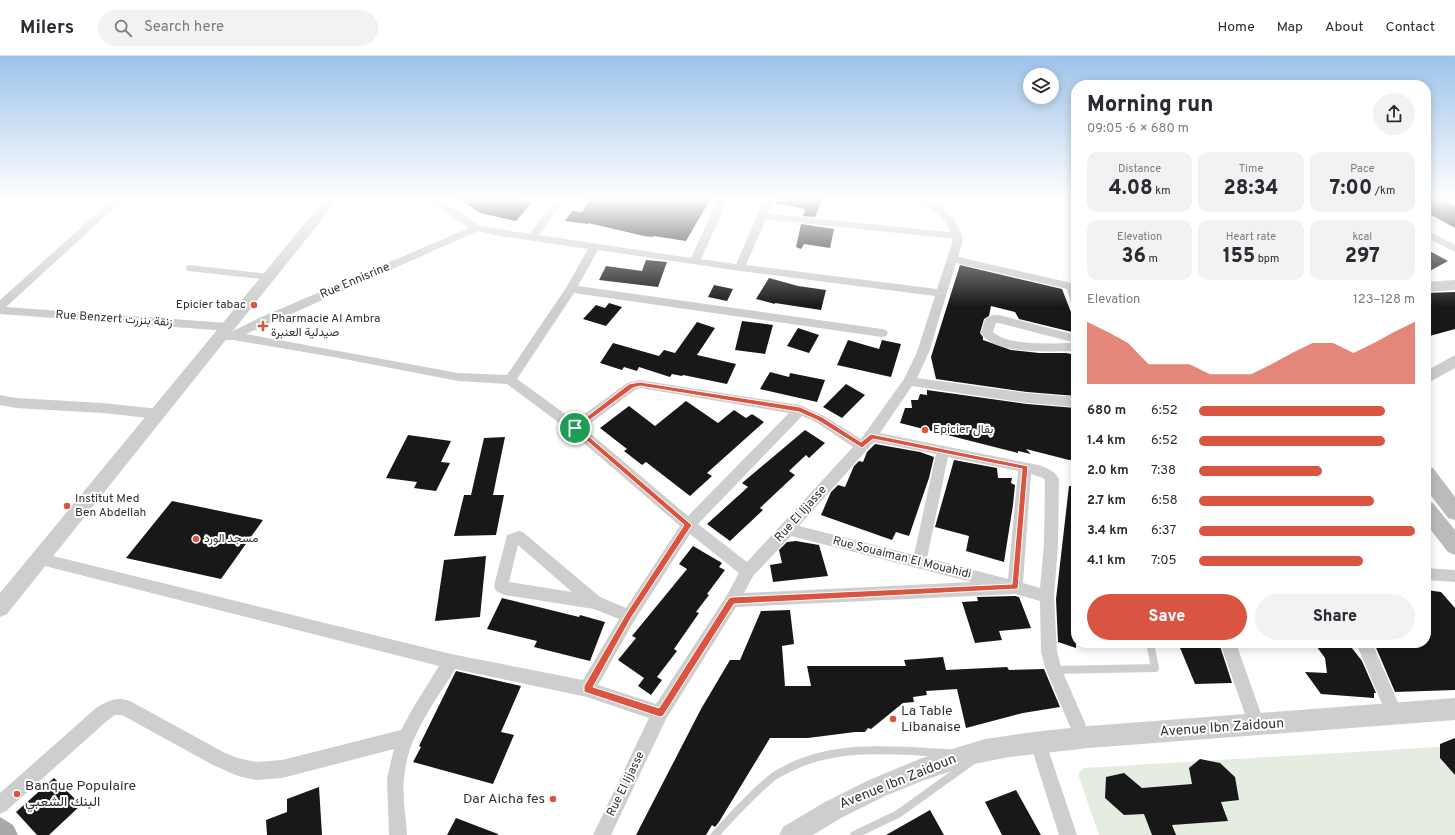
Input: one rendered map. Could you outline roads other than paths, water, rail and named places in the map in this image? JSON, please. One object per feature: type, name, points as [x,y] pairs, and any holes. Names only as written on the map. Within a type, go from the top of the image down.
[{"type":"main road","points":[[1431,481],[1455,512]]},
{"type":"main road","points":[[1431,515],[1455,546]]},
{"type":"main road","points":[[0,832],[3,835]]},
{"type":"street","points":[[0,306],[80,234]]},
{"type":"street","points":[[0,608],[159,414],[227,334],[269,277],[304,234]]},
{"type":"street","name":"Rue Ennisrine","points":[[227,334],[262,321],[463,234]]},
{"type":"street","points":[[517,234],[740,268],[941,293]]},
{"type":"street","points":[[695,261],[707,234]]},
{"type":"street","points":[[740,268],[755,234]]},
{"type":"street","name":"Rue El Ijjasse","points":[[602,835],[660,713],[732,600],[748,570],[788,529],[867,441],[909,381],[923,352],[952,259],[958,245],[957,236]]},
{"type":"street","points":[[1431,236],[1455,249]]},
{"type":"street","points":[[595,246],[571,289],[510,380],[575,428],[688,525],[748,570]]},
{"type":"street","points":[[952,259],[1071,287]]},
{"type":"street","points":[[1431,287],[1455,285]]},
{"type":"street","points":[[571,289],[882,333]]},
{"type":"street","name":"Rue Benzert زنقة بنزرت","points":[[0,310],[227,334],[458,377],[510,380]]},
{"type":"street","points":[[1071,338],[999,319],[993,319],[989,322],[987,333],[990,337],[996,340],[1018,345],[1071,347]]},
{"type":"street","points":[[1431,375],[1455,361]]},
{"type":"street","points":[[909,381],[1027,398],[1071,402]]},
{"type":"street","points":[[575,428],[631,386],[640,384],[800,410],[867,441],[943,451],[1025,467],[1048,474],[1052,479],[1051,545],[1047,597],[1049,652],[1054,670],[1082,737]]},
{"type":"street","points":[[0,400],[16,403],[102,408],[159,414]]},
{"type":"street","points":[[587,689],[629,616],[688,525],[800,410]]},
{"type":"street","points":[[919,563],[943,451]]},
{"type":"street","points":[[732,600],[1015,587],[1025,467]]},
{"type":"street","name":"Rue Souaiman El Mouahidi","points":[[788,529],[1015,587],[1047,597]]},
{"type":"street","points":[[595,602],[519,537],[512,538],[501,586],[504,588],[595,602],[629,616]]},
{"type":"street","points":[[41,558],[451,661],[587,689],[660,713]]},
{"type":"street","points":[[1431,574],[1455,576]]},
{"type":"street","points":[[1230,648],[1257,726]]},
{"type":"street","points":[[1366,648],[1395,714]]},
{"type":"street","points":[[398,835],[395,778],[400,753],[406,737],[451,661]]},
{"type":"street","points":[[0,805],[102,714],[116,706],[124,707],[219,759],[238,767],[256,771],[282,769],[406,737]]},
{"type":"street","name":"Avenue Ibn Zaidoun","points":[[791,835],[821,816],[856,797],[904,777],[978,752],[1082,737],[1257,726],[1455,709]]},
{"type":"street","points":[[1038,743],[1068,835]]},
{"type":"lane","points":[[941,234],[957,236]]},
{"type":"lane","points":[[189,268],[269,277]]},
{"type":"lane","points":[[1054,670],[1155,668],[1151,648]]},
{"type":"lane","points":[[715,835],[730,818],[774,776],[800,763],[828,755],[856,750],[978,752]]},
{"type":"lane","name":"Avenue Ibn Zaidoun","points":[[854,835],[898,814],[978,752]]},
{"type":"place","name":"Epicier tabac","points":[[254,305]]},
{"type":"place","name":"Pharmacie Al Ambra صيدلية العنبرة","points":[[263,326]]},
{"type":"place","name":"Epicier بقال","points":[[925,430]]},
{"type":"place","name":"Institut Med Ben Abdellah","points":[[67,506]]},
{"type":"place","name":"مسجد الورد","points":[[196,539]]},
{"type":"place","name":"La Table Libanaise","points":[[893,719]]},
{"type":"place","name":"Banque Populaire البنك الشعبي","points":[[17,794]]},
{"type":"place","name":"Dar Aicha fes","points":[[553,799]]}]
